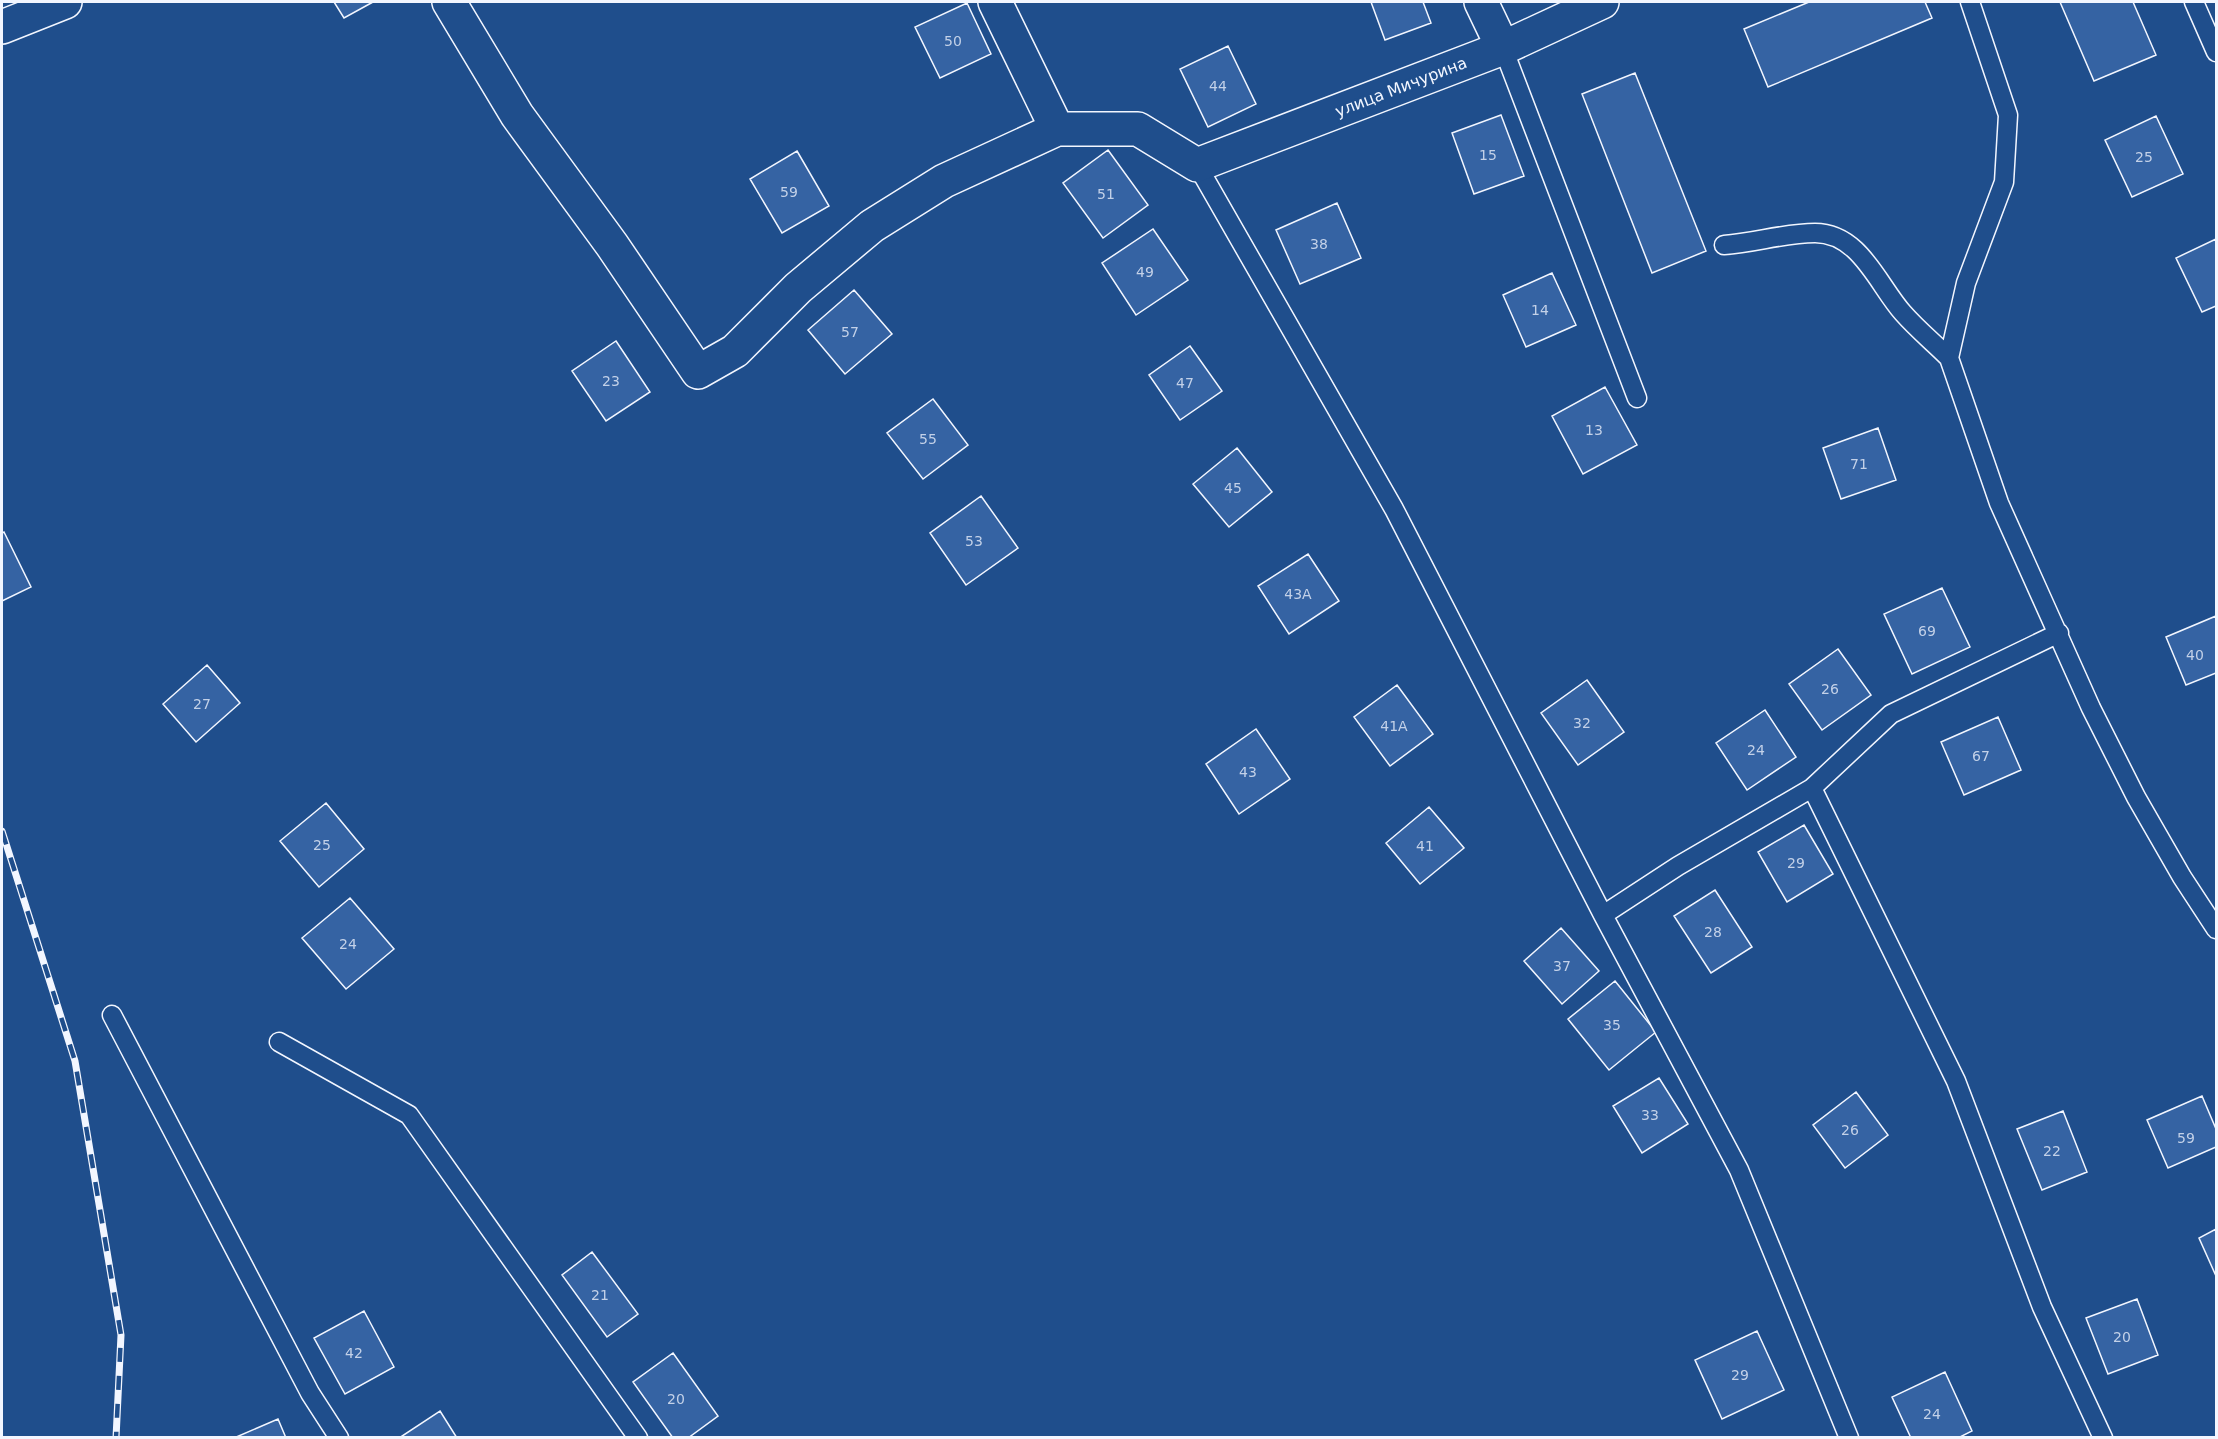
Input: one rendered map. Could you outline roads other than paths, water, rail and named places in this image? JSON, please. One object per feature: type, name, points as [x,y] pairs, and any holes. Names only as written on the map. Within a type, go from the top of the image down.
[{"type":"street","points":[[2,27],[65,2]]},
{"type":"street","points":[[449,2],[517,115],[612,245],[698,372],[735,351],[798,288],[872,226],[944,181],[1057,129],[1138,129],[1197,165]]},
{"type":"street","points":[[995,2],[1057,129]]},
{"type":"street","points":[[1481,2],[1503,48]]},
{"type":"street","name":"улица Мичурина","points":[[1197,165],[1503,48],[1602,2]]},
{"type":"lane","points":[[1949,358],[1966,283],[2004,182],[2005,171],[2008,115],[1970,2]]},
{"type":"lane","points":[[2194,2],[2217,52]]},
{"type":"lane","points":[[1503,48],[1637,398]]},
{"type":"lane","points":[[1197,165],[1394,509],[1603,915],[1739,1170],[1849,1437]]},
{"type":"lane","points":[[1724,245],[1817,232],[1846,242],[1871,267],[1902,313],[1949,358],[1999,503],[2091,708],[2136,797],[2182,877],[2217,928]]},
{"type":"lane","points":[[1603,915],[1678,866],[1812,788],[1892,714],[2059,633]]},
{"type":"lane","points":[[1812,788],[1956,1081],[2042,1307],[2103,1437]]},
{"type":"lane","points":[[112,1015],[310,1393],[339,1437]]},
{"type":"lane","points":[[279,1042],[408,1114],[638,1437]]},
{"type":"railway","points":[[2,831],[75,1061],[121,1335],[116,1438]]}]
